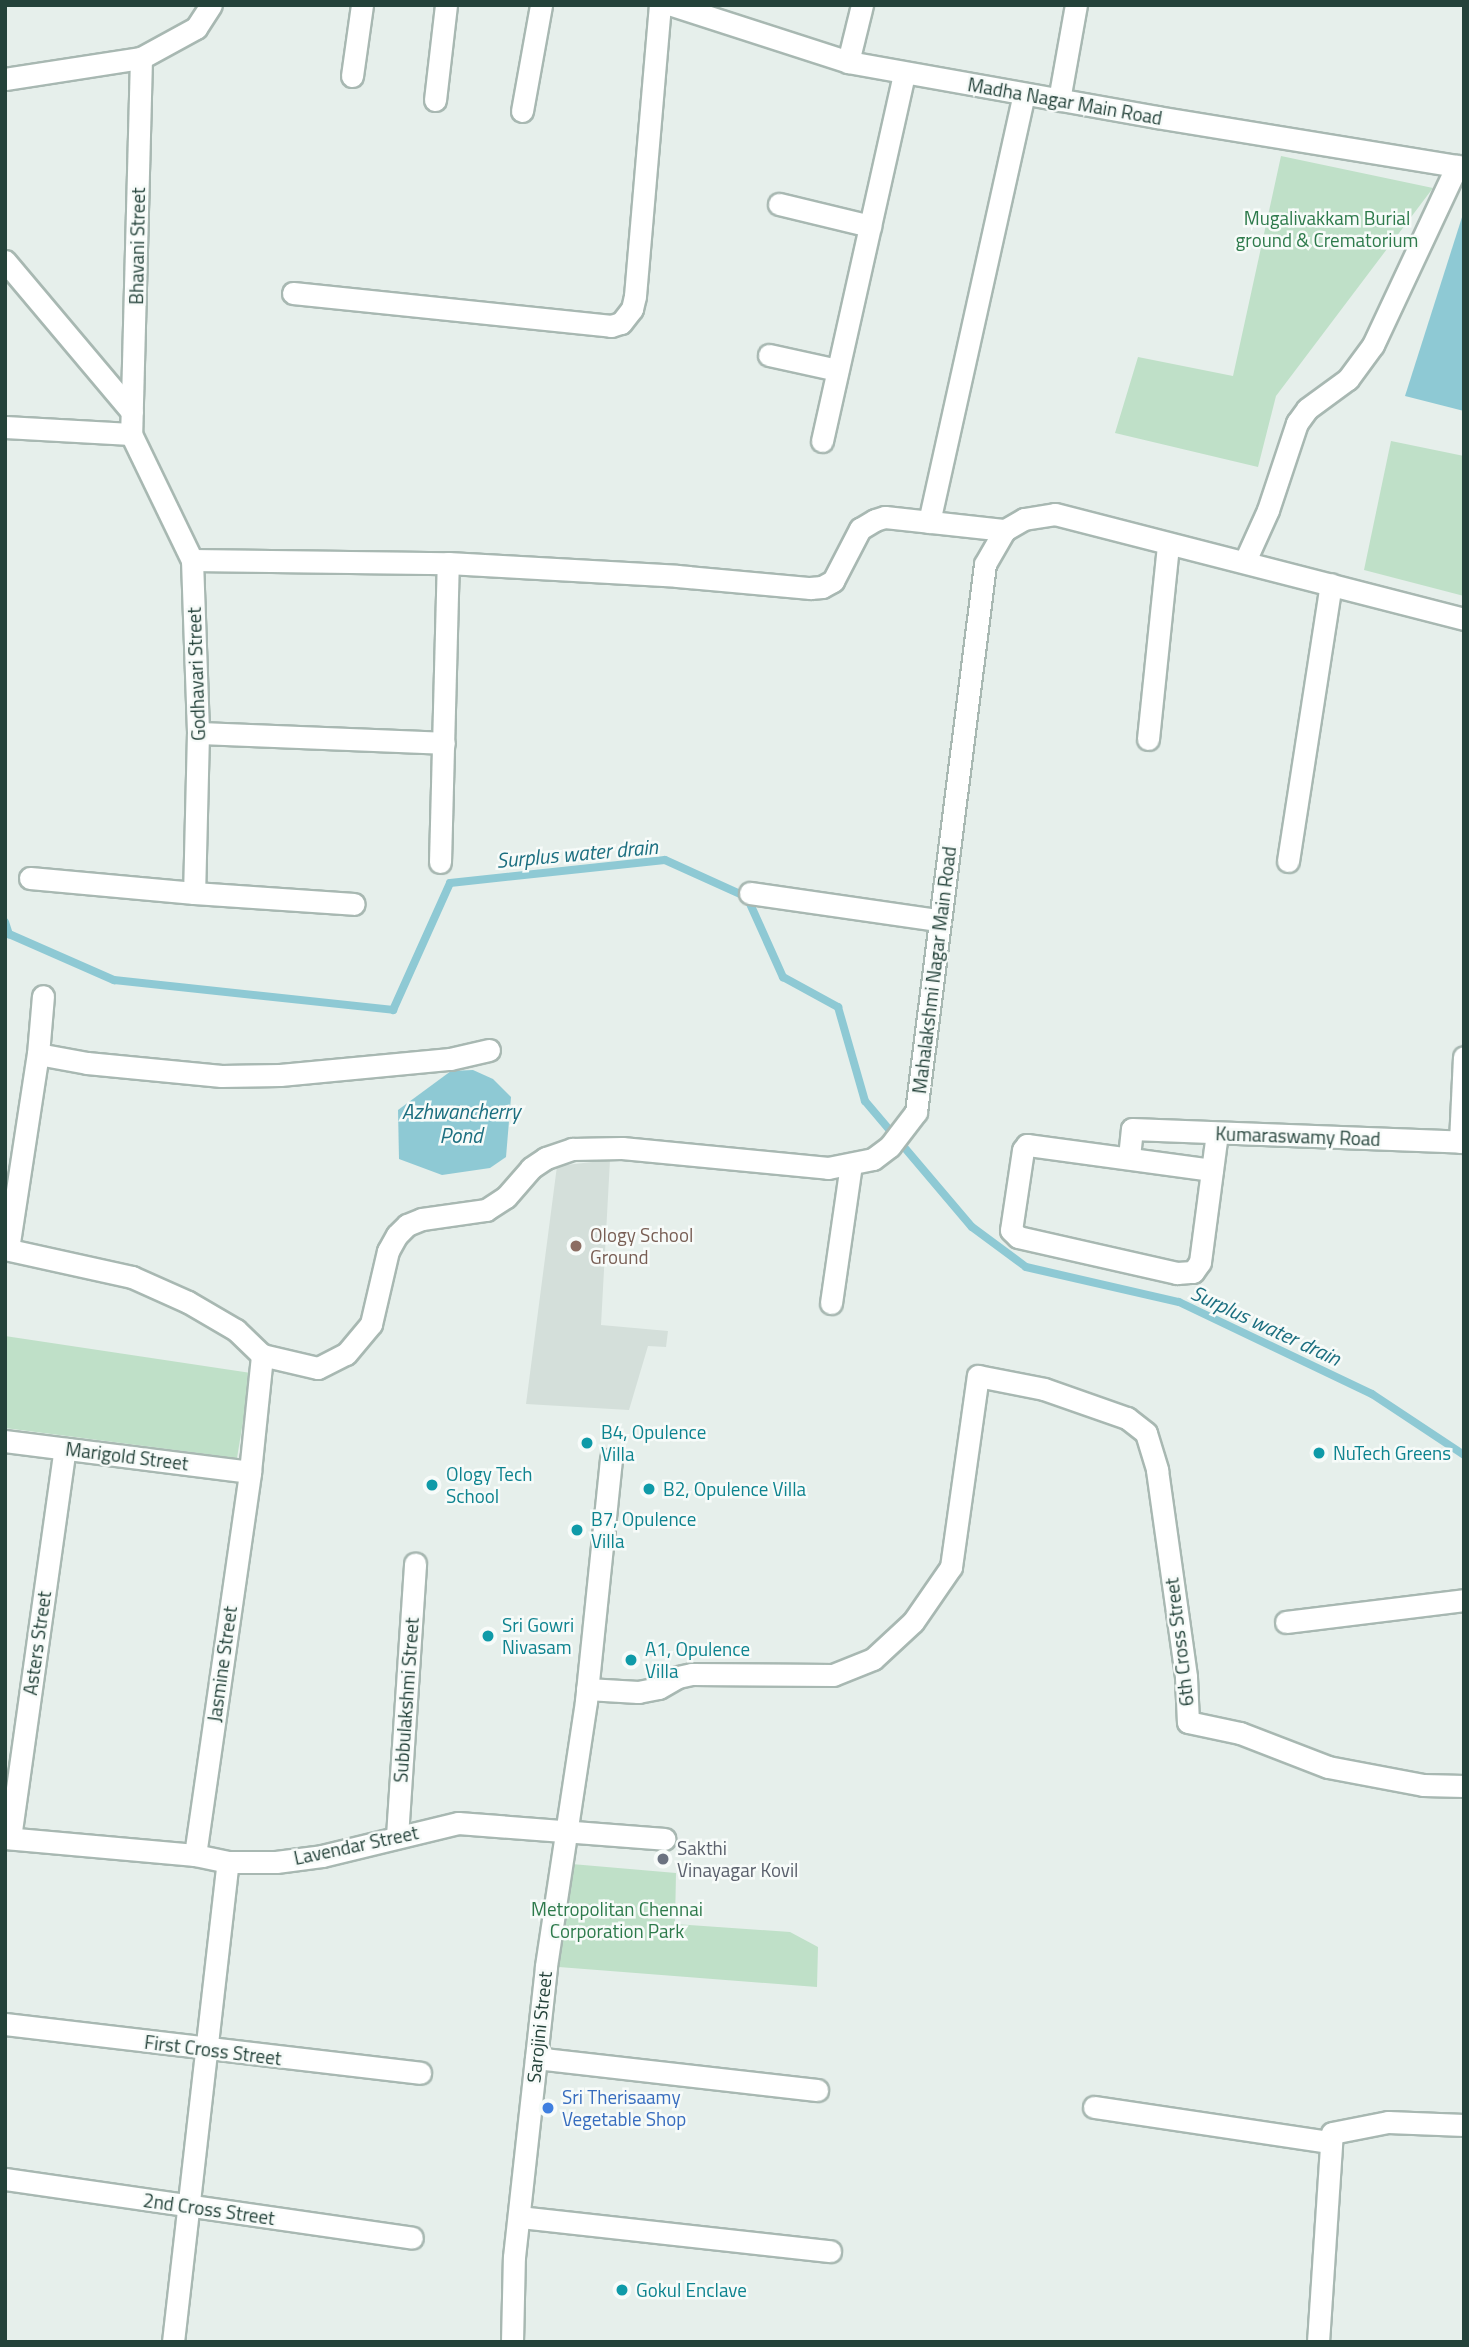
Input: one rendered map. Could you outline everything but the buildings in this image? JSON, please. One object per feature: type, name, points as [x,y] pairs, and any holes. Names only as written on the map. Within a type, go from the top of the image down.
[{"type":"street","points":[[5,79],[141,58],[196,28],[211,5]]},
{"type":"street","points":[[352,76],[362,5]]},
{"type":"street","points":[[435,100],[446,5]]},
{"type":"street","points":[[522,111],[541,5]]},
{"type":"street","points":[[293,293],[611,326],[621,323],[632,309],[635,296],[660,5]]},
{"type":"street","name":"Madha Nagar Main Road","points":[[672,5],[848,62],[1059,100],[1461,166]]},
{"type":"street","points":[[848,62],[862,5]]},
{"type":"street","points":[[1059,100],[1076,5]]},
{"type":"street","name":"Bhavani Street","points":[[131,435],[141,58]]},
{"type":"street","points":[[822,441],[904,73]]},
{"type":"street","points":[[929,522],[1024,94]]},
{"type":"street","points":[[1245,561],[1268,510],[1297,423],[1307,409],[1348,379],[1373,345],[1461,166]]},
{"type":"street","points":[[779,204],[870,226]]},
{"type":"street","points":[[5,261],[132,412]]},
{"type":"street","points":[[769,355],[837,370]]},
{"type":"street","points":[[5,428],[131,435]]},
{"type":"street","name":"Godhavari Street","points":[[131,435],[192,560],[198,733],[194,893]]},
{"type":"street","points":[[192,560],[448,563],[677,576],[810,588],[822,587],[833,581],[860,530],[867,523],[885,517],[1005,530],[1024,519],[1055,514],[1464,619]]},
{"type":"street","name":"Mahalakshmi Nagar Main Road","points":[[262,1355],[318,1368],[346,1354],[371,1324],[388,1251],[397,1235],[407,1225],[422,1219],[486,1210],[506,1197],[531,1168],[546,1158],[572,1149],[622,1148],[828,1168],[873,1159],[890,1146],[916,1112],[938,920],[954,823],[985,564],[993,545],[1005,530]]},
{"type":"street","points":[[1148,739],[1168,545]]},
{"type":"street","points":[[440,862],[448,563]]},
{"type":"street","points":[[1289,861],[1331,584]]},
{"type":"street","points":[[198,733],[444,743]]},
{"type":"street","points":[[30,878],[354,904]]},
{"type":"street","points":[[750,893],[938,920]]},
{"type":"street","points":[[43,996],[38,1054],[7,1249],[132,1277],[188,1302],[236,1330],[262,1355]]},
{"type":"street","points":[[38,1054],[87,1063],[221,1076],[280,1075],[450,1059],[489,1051]]},
{"type":"street","points":[[1462,1142],[1464,1057]]},
{"type":"street","name":"Kumaraswamy Road","points":[[1129,1157],[1132,1129],[1462,1142]]},
{"type":"street","points":[[1212,1170],[1031,1144],[1024,1147],[1011,1230],[1018,1237],[1177,1273],[1193,1272],[1200,1262],[1217,1133]]},
{"type":"street","points":[[831,1303],[852,1165]]},
{"type":"street","name":"Jasmine Street","points":[[195,1855],[250,1472],[262,1355]]},
{"type":"street","name":"6th Cross Street","points":[[587,1681],[638,1692],[659,1688],[678,1677],[692,1674],[833,1675],[873,1659],[914,1622],[951,1567],[978,1376],[1045,1389],[1127,1418],[1146,1433],[1157,1470],[1185,1663],[1188,1722],[1240,1733],[1328,1767],[1423,1785],[1464,1786]]},
{"type":"street","name":"Marigold Street","points":[[5,1441],[250,1472]]},
{"type":"street","name":"Asters Street","points":[[8,1838],[65,1449]]},
{"type":"street","name":"Sarojini Street","points":[[512,2342],[514,2257],[536,2058],[587,1681],[611,1459]]},
{"type":"street","name":"Subbulakshmi Street","points":[[397,1836],[415,1564]]},
{"type":"street","points":[[1286,1622],[1464,1600]]},
{"type":"street","name":"Lavendar Street","points":[[8,1838],[195,1855],[228,1863],[276,1862],[322,1856],[458,1823],[568,1829],[664,1839]]},
{"type":"street","points":[[173,2342],[228,1863]]},
{"type":"street","name":"First Cross Street","points":[[5,2024],[206,2050],[420,2073]]},
{"type":"street","points":[[536,2058],[817,2090]]},
{"type":"street","points":[[1094,2107],[1329,2142]]},
{"type":"street","points":[[1318,2342],[1329,2142],[1332,2133],[1388,2122],[1464,2125]]},
{"type":"street","name":"2nd Cross Street","points":[[5,2179],[412,2238]]},
{"type":"street","points":[[520,2217],[830,2251]]},
{"type":"shaded area","name":"Ology School Ground","points":[[610,1160],[601,1325],[668,1331],[666,1347],[648,1346],[629,1410],[526,1404],[557,1166]]},
{"type":"green space","name":"Mugalivakkam Burial ground & Crematorium","points":[[1281,156],[1433,188],[1276,396],[1258,467],[1115,433],[1138,357],[1233,376]]},
{"type":"green space","points":[[1391,441],[1464,456],[1464,596],[1364,570]]},
{"type":"green space","points":[[5,1336],[251,1373],[237,1458],[5,1428]]},
{"type":"green space","name":"Metropolitan Chennai Corporation Park","points":[[560,1863],[676,1873],[675,1924],[790,1932],[818,1947],[817,1987],[546,1966]]},
{"type":"water","points":[[1464,214],[1464,411],[1405,396]]},
{"type":"water","name":"Azhwancherry Pond","points":[[473,1070],[493,1079],[511,1097],[506,1157],[490,1168],[442,1175],[399,1159],[398,1110],[451,1071]]},
{"type":"waterway","name":"Surplus water drain","points":[[5,922],[9,934],[114,980],[393,1010],[450,883],[665,860],[747,897],[783,977],[838,1007],[865,1101],[972,1227],[1026,1267],[1179,1302],[1372,1394],[1464,1455]]},
{"type":"place","name":"Ology School Ground","points":[[576,1246]]},
{"type":"place","name":"B4, Opulence Villa","points":[[587,1443]]},
{"type":"place","name":"NuTech Greens","points":[[1319,1453]]},
{"type":"place","name":"Ology Tech School","points":[[432,1485]]},
{"type":"place","name":"B2, Opulence Villa","points":[[649,1489]]},
{"type":"place","name":"B7, Opulence Villa","points":[[577,1530]]},
{"type":"place","name":"Sri Gowri Nivasam","points":[[488,1636]]},
{"type":"place","name":"A1, Opulence Villa","points":[[631,1660]]},
{"type":"place","name":"Sakthi Vinayagar Kovil","points":[[663,1859]]},
{"type":"place","name":"Sri Therisaamy Vegetable Shop","points":[[548,2108]]},
{"type":"place","name":"Gokul Enclave","points":[[622,2290]]}]
